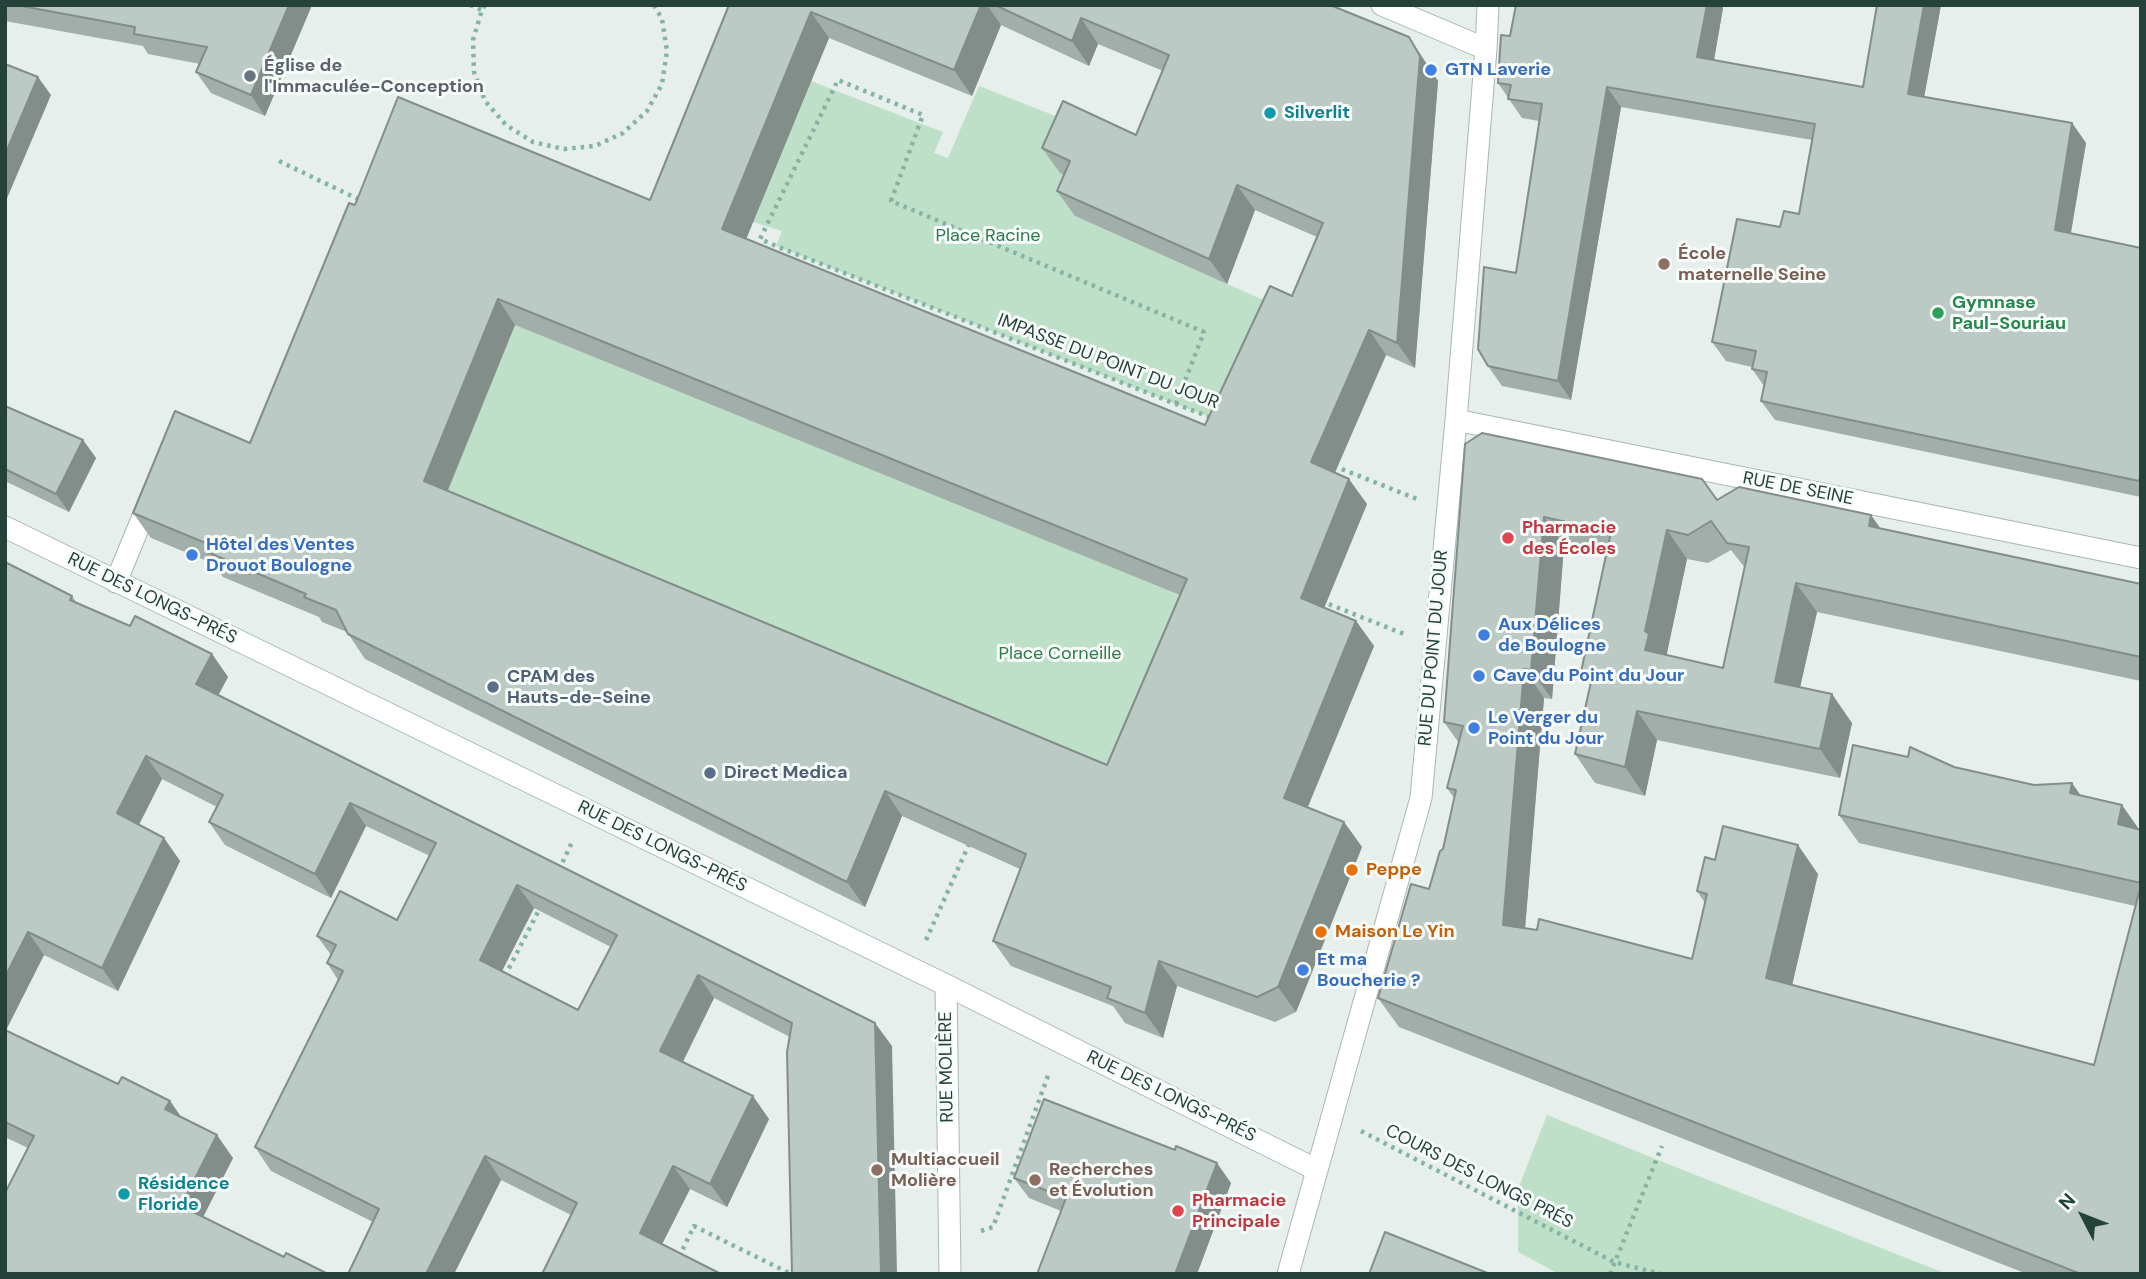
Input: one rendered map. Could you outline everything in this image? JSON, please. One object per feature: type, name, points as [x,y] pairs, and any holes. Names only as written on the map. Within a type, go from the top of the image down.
[{"type":"street","points":[[1382,5],[1486,49]]},
{"type":"street","name":"RUE DU POINT DU JOUR","points":[[1288,1274],[1420,798],[1456,420],[1488,5]]},
{"type":"street","name":"RUE DE SEINE","points":[[1456,420],[2141,558]]},
{"type":"street","points":[[116,582],[160,475]]},
{"type":"street","name":"RUE DES LONGS-PRÉS","points":[[5,527],[946,985],[1317,1170]]},
{"type":"street","name":"RUE MOLIÈRE","points":[[946,985],[950,1274]]},
{"type":"path","points":[[470,5],[483,8],[473,40],[474,72],[485,101],[506,125],[533,142],[564,149],[595,146],[624,133],[647,111],[662,84],[667,51],[662,19],[654,5]]},
{"type":"path","name":"IMPASSE DU POINT DU JOUR","points":[[1176,404],[1204,332],[891,201],[923,115],[838,80],[760,239],[1176,404],[1223,422]]},
{"type":"path","points":[[279,162],[366,203]]},
{"type":"path","points":[[1322,461],[1447,510]]},
{"type":"path","points":[[1318,600],[1435,646]]},
{"type":"path","points":[[556,877],[587,811]]},
{"type":"path","points":[[913,970],[972,838]]},
{"type":"path","points":[[501,985],[543,901]]},
{"type":"path","points":[[949,1240],[993,1227],[1060,1042]]},
{"type":"path","name":"COURS DES LONGS PRÉS","points":[[1332,1116],[1614,1262],[1661,1274]]},
{"type":"path","points":[[1609,1274],[1662,1146]]},
{"type":"path","points":[[677,1262],[694,1226],[791,1274]]},
{"type":"green space","name":"Place Racine","points":[[811,81],[943,132],[934,153],[948,158],[979,86],[1081,126],[1088,186],[1075,216],[1288,311],[1234,427],[776,246],[782,231],[753,222]]},
{"type":"green space","name":"Place Corneille","points":[[515,325],[1204,604],[1125,790],[441,506]]},
{"type":"green space","points":[[1547,1115],[1947,1274],[1559,1274],[1518,1252],[1518,1189]]},
{"type":"building","points":[[16,5],[289,5],[251,95],[196,72],[207,47],[134,34],[135,27]]},
{"type":"building","points":[[729,5],[981,5],[954,70],[811,12],[722,229],[1205,425],[1270,286],[1292,296],[1323,223],[1237,185],[1209,259],[1057,191],[1070,161],[1042,148],[1063,101],[1136,135],[1169,55],[1081,18],[1072,41],[995,5],[1330,5],[1409,37],[1420,56],[1397,343],[1369,330],[1311,462],[1349,479],[1301,598],[1356,621],[1284,798],[1344,822],[1278,987],[1257,997],[1159,961],[1145,1013],[1107,998],[1111,987],[993,941],[1026,854],[885,791],[847,882],[348,634],[336,610],[304,597],[306,594],[205,551],[208,544],[133,513],[175,411],[250,443],[349,203],[355,205],[398,97],[650,200]],"holes":[[[498,299],[1187,579],[1107,765],[424,481]]]},
{"type":"building","points":[[1516,5],[1707,5],[1697,57],[1863,87],[1877,5],[1924,5],[1908,94],[2072,123],[2055,230],[2141,248],[2139,481],[1761,401],[1767,372],[1752,369],[1756,351],[1712,342],[1737,219],[1780,227],[1784,211],[1799,214],[1815,124],[1607,87],[1558,381],[1488,366],[1478,349],[1484,267],[1516,273],[1542,104],[1508,99],[1511,85],[1498,83],[1501,35],[1510,36]]},
{"type":"building","points":[[5,64],[38,77],[5,155]]},
{"type":"building","points":[[5,406],[83,440],[56,494],[5,469]]},
{"type":"building","points":[[1482,433],[1702,479],[1717,500],[1739,487],[1871,515],[1869,526],[2141,584],[2141,657],[1796,583],[1775,682],[1832,694],[1820,749],[1637,711],[1625,767],[1575,754],[1593,673],[1581,672],[1611,532],[1544,517],[1531,670],[1524,669],[1503,925],[1537,930],[1539,919],[1692,959],[1707,894],[1697,891],[1705,857],[1715,860],[1723,826],[1798,845],[1766,978],[2094,1065],[2141,885],[2141,1274],[2081,1274],[1378,998],[1411,884],[1429,889],[1440,851],[1443,849],[1456,790],[1447,788],[1463,726],[1444,722],[1465,444]],"holes":[[[1711,521],[1727,543],[1749,547],[1723,668],[1645,650],[1649,634],[1645,631],[1667,530],[1688,535]]]},
{"type":"building","points":[[5,562],[72,596],[70,600],[130,626],[135,616],[212,654],[196,684],[875,1023],[881,1274],[792,1274],[787,1052],[792,1023],[698,975],[660,1051],[753,1096],[710,1184],[673,1166],[640,1233],[721,1274],[542,1274],[577,1203],[485,1156],[426,1274],[348,1274],[379,1209],[255,1147],[343,971],[327,963],[336,945],[317,936],[340,891],[397,920],[436,843],[350,803],[315,874],[209,822],[223,795],[146,756],[117,813],[164,838],[102,968],[28,932],[5,977]],"holes":[[[517,885],[617,935],[578,1010],[480,960]]]},
{"type":"building","points":[[1853,745],[1908,757],[1910,747],[1954,767],[2034,785],[2072,783],[2070,793],[2122,805],[2118,824],[2141,830],[2141,883],[1839,815]]},
{"type":"building","name":"Résidence Floride","points":[[5,1030],[118,1084],[122,1077],[170,1101],[165,1109],[217,1135],[181,1206],[284,1257],[286,1253],[328,1274],[5,1274],[5,1193],[34,1136],[5,1122]]},
{"type":"building","points":[[1044,1099],[1175,1150],[1176,1146],[1217,1163],[1175,1274],[1037,1274],[1066,1198],[1014,1178]]},
{"type":"building","points":[[1385,1232],[1490,1274],[1369,1274]]},
{"type":"place","name":"GTN Laverie","points":[[1431,70]]},
{"type":"place","name":"Église de l'Immaculée-Conception","points":[[250,76]]},
{"type":"place","name":"Silverlit","points":[[1270,113]]},
{"type":"place","name":"École maternelle Seine","points":[[1664,264]]},
{"type":"place","name":"Gymnase Paul-Souriau","points":[[1938,313]]},
{"type":"place","name":"Pharmacie des Écoles","points":[[1508,538]]},
{"type":"place","name":"Hôtel des Ventes Drouot Boulogne","points":[[192,555]]},
{"type":"place","name":"Aux Délices de Boulogne","points":[[1484,635]]},
{"type":"place","name":"Cave du Point du Jour","points":[[1479,676]]},
{"type":"place","name":"CPAM des Hauts-de-Seine","points":[[493,687]]},
{"type":"place","name":"Le Verger du Point du Jour","points":[[1474,728]]},
{"type":"place","name":"Direct Medica","points":[[710,773]]},
{"type":"place","name":"Peppe","points":[[1352,870]]},
{"type":"place","name":"Maison Le Yin","points":[[1321,932]]},
{"type":"place","name":"Et ma Boucherie ?","points":[[1303,970]]},
{"type":"place","name":"Multiaccueil Molière","points":[[877,1170]]},
{"type":"place","name":"Recherches et Évolution","points":[[1035,1180]]},
{"type":"place","name":"Résidence Floride","points":[[124,1194]]},
{"type":"place","name":"Pharmacie Principale","points":[[1178,1211]]}]
